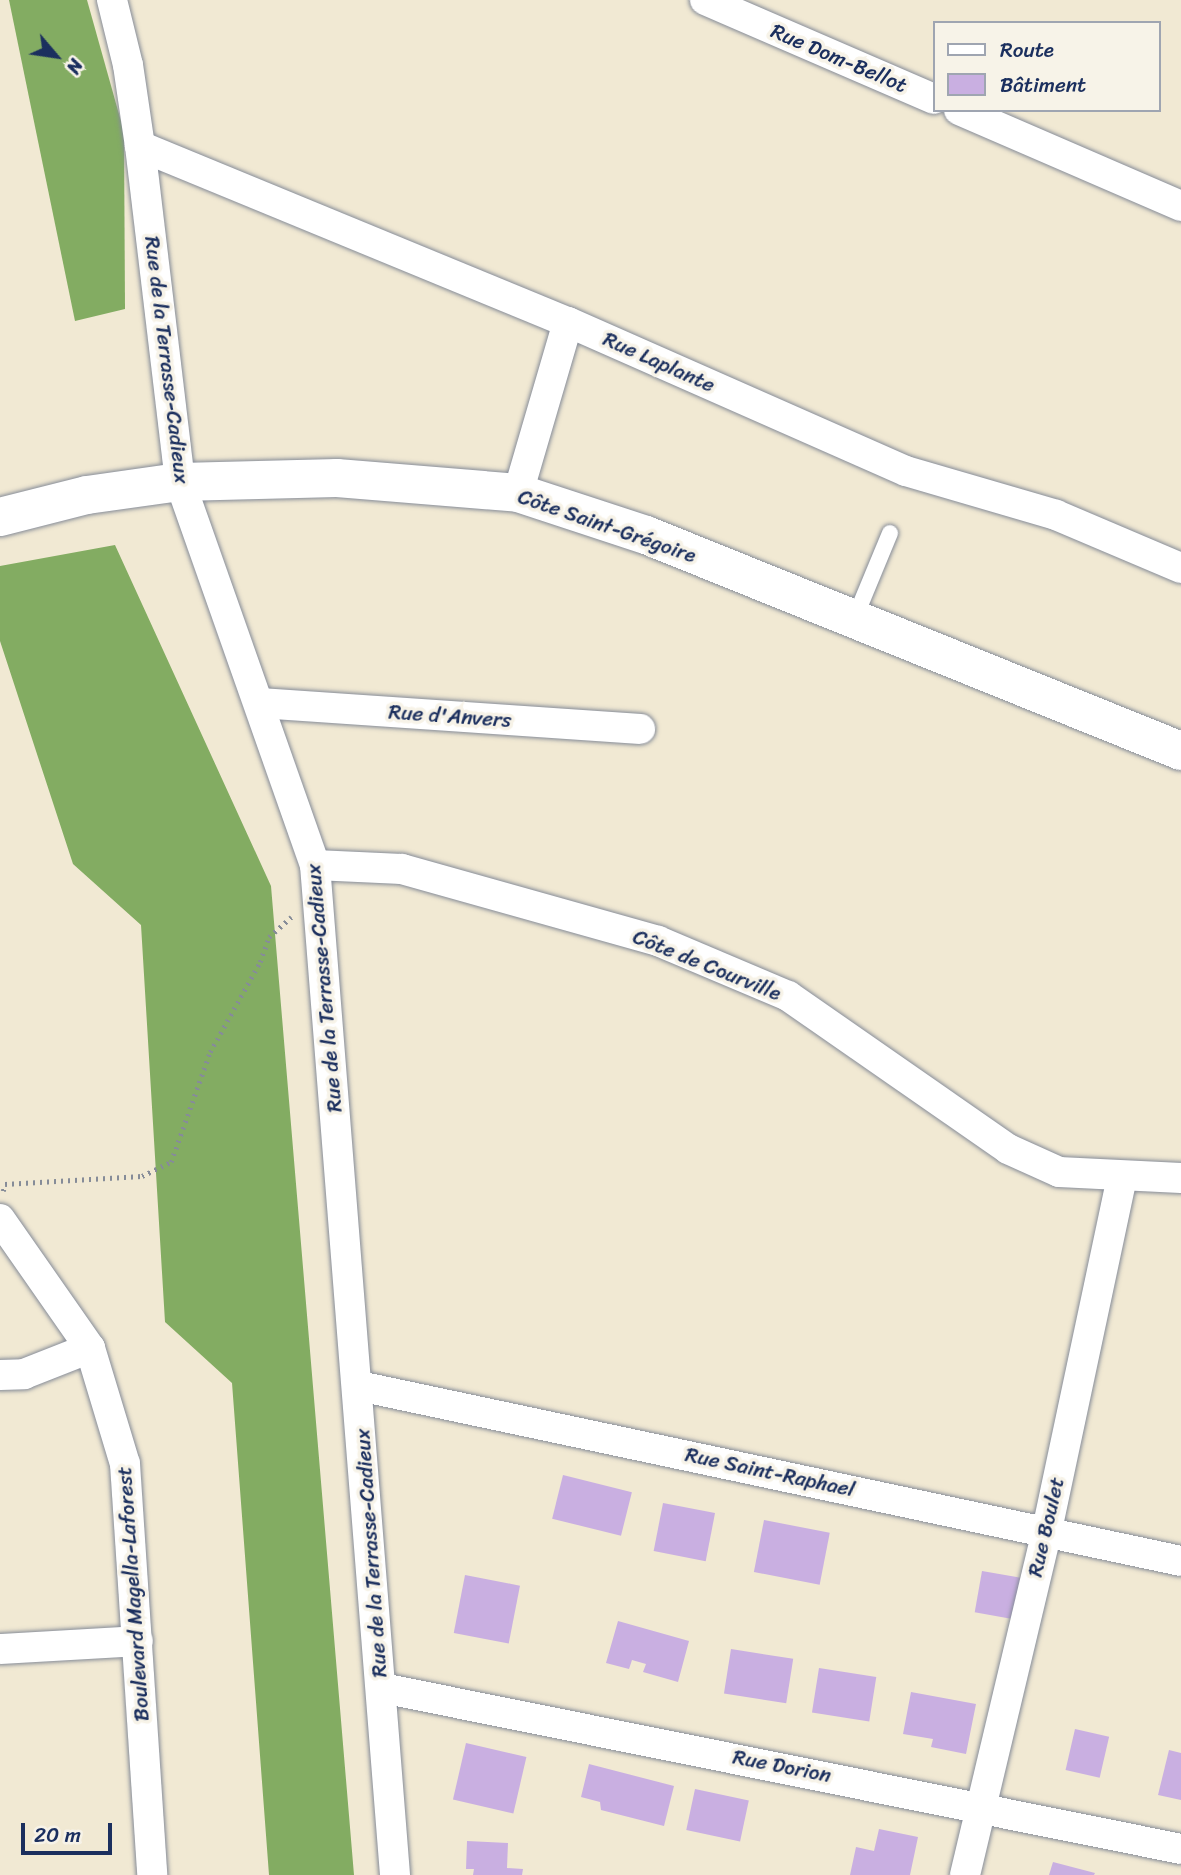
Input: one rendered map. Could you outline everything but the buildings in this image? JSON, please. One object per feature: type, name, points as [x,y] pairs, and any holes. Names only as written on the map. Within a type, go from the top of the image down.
[{"type":"street","name":"Rue de la Terrasse-Cadieux","points":[[112,0],[128,65],[140,146],[180,482],[315,865],[359,1386],[395,1875]]},
{"type":"street","name":"Rue Dom-Bellot","points":[[705,0],[932,98]]},
{"type":"street","points":[[964,112],[1181,206]]},
{"type":"street","name":"Rue Laplante","points":[[140,146],[568,322],[906,471],[1056,515],[1181,568]]},
{"type":"street","points":[[518,493],[568,322]]},
{"type":"street","name":"Côte Saint-Grégoire","points":[[0,517],[87,495],[180,482],[337,478],[518,493],[646,536],[1181,751]]},
{"type":"street","name":"Rue d'Anvers","points":[[260,704],[640,729]]},
{"type":"street","name":"Côte de Courville","points":[[315,865],[402,869],[658,941],[788,996],[1008,1149],[1059,1172],[1122,1178],[1181,1178]]},
{"type":"street","name":"Rue Boulet","points":[[965,1875],[1047,1530],[1122,1178]]},
{"type":"street","name":"Boulevard Magella-Laforest","points":[[0,1219],[90,1349],[125,1464],[152,1875]]},
{"type":"street","points":[[0,1375],[24,1374],[90,1349]]},
{"type":"street","name":"Rue Saint-Raphael","points":[[359,1386],[1047,1530],[1181,1561]]},
{"type":"street","points":[[0,1649],[138,1641]]},
{"type":"street","name":"Rue Dorion","points":[[382,1688],[980,1805],[1181,1849]]},
{"type":"lane","points":[[854,620],[890,533]]},
{"type":"path","points":[[0,1204],[5,1184],[142,1176],[171,1162],[210,1052],[260,962],[269,937],[286,918]]},
{"type":"green space","points":[[9,0],[87,0],[124,132],[125,309],[75,321]]},
{"type":"green space","points":[[115,545],[271,886],[354,1875],[269,1875],[232,1383],[165,1322],[141,925],[73,864],[0,641],[0,566]]}]
